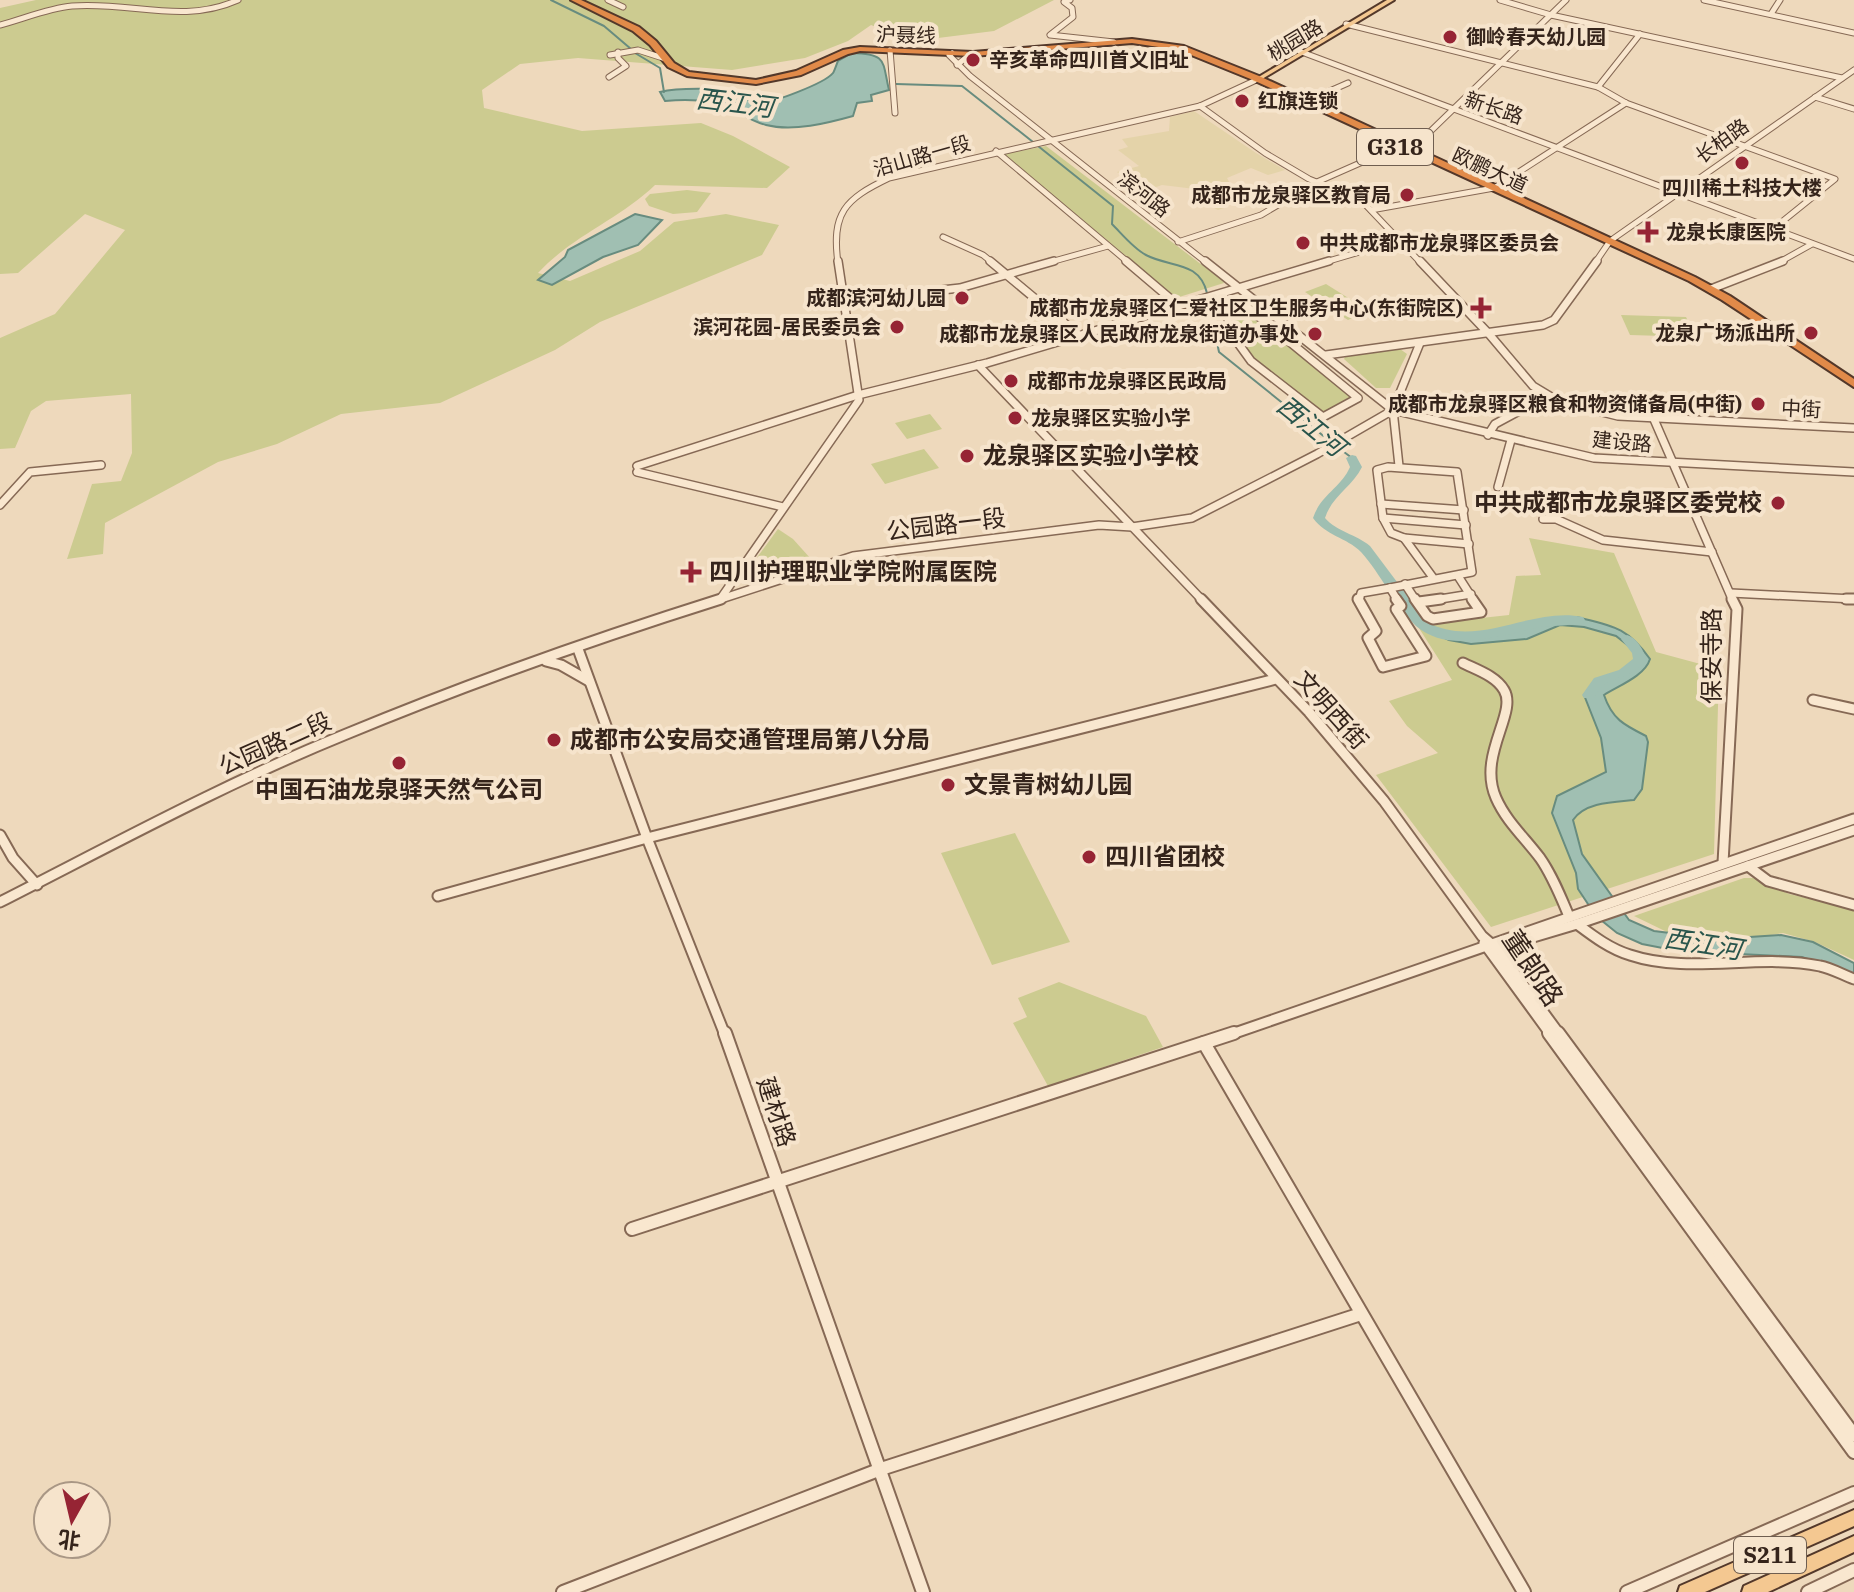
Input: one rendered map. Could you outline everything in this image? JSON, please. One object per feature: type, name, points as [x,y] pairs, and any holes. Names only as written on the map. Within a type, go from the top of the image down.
[{"type":"highway","name":"沪聂线","points":[[575,0],[636,29],[677,71],[687,74],[748,83],[798,73],[849,51],[892,50]]},
{"type":"highway","name":"沪聂线","points":[[951,54],[1142,41],[1172,46],[1255,80]]},
{"type":"highway","name":"欧鹏大道","points":[[892,50],[968,56],[1149,44],[1182,51],[1307,101],[1405,149]]},
{"type":"highway","name":"欧鹏大道","points":[[1255,80],[1711,289],[1854,384]]},
{"type":"highway","name":"欧鹏大道","points":[[1609,242],[1717,298],[1854,393]]},
{"type":"main road","name":"桃园路","points":[[1255,80],[1388,0]]},
{"type":"main road","name":"S211","points":[[1686,1592],[1854,1518]]},
{"type":"main road","name":"S211","points":[[1750,1592],[1854,1544]]},
{"type":"street","points":[[0,25],[70,6],[130,6],[185,14],[220,8],[238,0]]},
{"type":"street","points":[[608,0],[623,7]]},
{"type":"street","points":[[1070,0],[1064,2],[1072,8],[1073,17],[1050,35],[1114,42]]},
{"type":"street","points":[[1500,0],[1551,15],[1842,78]]},
{"type":"street","points":[[1178,242],[1261,215],[1317,182],[1405,149],[1454,111],[1566,0]]},
{"type":"street","points":[[1704,0],[1854,33]]},
{"type":"street","points":[[1771,14],[1780,0]]},
{"type":"street","points":[[1348,25],[1598,87],[1626,103],[1835,179],[1773,229]]},
{"type":"street","points":[[1598,87],[1640,34]]},
{"type":"street","points":[[610,55],[634,48],[666,59]]},
{"type":"street","points":[[892,50],[895,113]]},
{"type":"street","points":[[609,77],[626,66],[618,58],[622,51]]},
{"type":"street","name":"新长路","points":[[1301,52],[1854,259]]},
{"type":"street","name":"滨河路","points":[[951,54],[957,65],[1393,410]]},
{"type":"street","points":[[957,65],[968,56]]},
{"type":"street","name":"长柏路","points":[[1609,242],[1854,70]]},
{"type":"street","name":"沿山路一段","points":[[858,395],[834,236],[838,217],[850,201],[889,178],[1200,106],[1255,80]]},
{"type":"street","points":[[1307,101],[1348,83]]},
{"type":"street","points":[[1815,97],[1854,109]]},
{"type":"street","points":[[1371,210],[1490,188],[1560,148],[1626,103]]},
{"type":"street","name":"中街","points":[[1200,106],[1265,153],[1317,182],[1361,200],[1489,334],[1533,386],[1547,396],[1618,416],[1669,415],[1854,428]]},
{"type":"street","points":[[996,151],[1182,305]]},
{"type":"street","points":[[943,237],[969,247],[1007,273],[1080,336]]},
{"type":"street","points":[[783,507],[637,469],[858,395],[1080,336],[1400,240]]},
{"type":"street","points":[[1326,355],[1543,325],[1554,320],[1576,293],[1609,242]]},
{"type":"street","points":[[1711,289],[1784,261],[1812,244]]},
{"type":"street","points":[[843,301],[960,288],[1108,246]]},
{"type":"street","points":[[1241,302],[1358,398],[1323,417],[1251,361],[1230,332],[1226,305],[1241,302]]},
{"type":"street","points":[[1399,466],[1393,410],[1420,343]]},
{"type":"street","name":"文明西街","points":[[978,365],[1276,679],[1384,801],[1488,944]]},
{"type":"street","points":[[721,598],[859,400],[858,395]]},
{"type":"street","points":[[1488,435],[1495,424],[1547,396]]},
{"type":"street","name":"公园路一段","points":[[578,649],[721,598],[853,556],[1099,525],[1132,527],[1192,518],[1317,454],[1393,410]]},
{"type":"street","name":"建设路","points":[[1393,410],[1594,458],[1854,472]]},
{"type":"street","name":"保安寺路","points":[[1653,417],[1737,609],[1723,863]]},
{"type":"street","points":[[1498,487],[1511,440]]},
{"type":"street","points":[[0,505],[30,472],[101,465]]},
{"type":"street","points":[[1396,586],[1401,606],[1396,609],[1426,656],[1383,667],[1369,644],[1368,638],[1376,631],[1358,598],[1361,593],[1396,586],[1434,579],[1458,576],[1472,572],[1469,544],[1464,510],[1457,472],[1399,466],[1377,470],[1383,518],[1391,533],[1404,538],[1469,544]]},
{"type":"street","points":[[1381,504],[1464,510]]},
{"type":"street","points":[[1383,518],[1466,525]]},
{"type":"street","points":[[1543,519],[1556,519],[1603,540],[1712,552]]},
{"type":"street","points":[[1404,538],[1434,579]]},
{"type":"street","points":[[1396,586],[1419,602],[1427,616],[1433,619],[1481,612],[1458,576]]},
{"type":"street","points":[[1731,593],[1854,599]]},
{"type":"street","points":[[1419,602],[1471,594]]},
{"type":"street","name":"公园路二段","points":[[0,902],[285,760],[454,692],[578,649]]},
{"type":"street","name":"建材路","points":[[578,649],[647,838],[711,994],[923,1592]]},
{"type":"street","points":[[542,661],[557,663],[589,681]]},
{"type":"street","points":[[1463,663],[1483,671],[1500,683],[1508,698],[1509,711],[1487,766],[1494,793],[1507,816],[1542,862],[1568,914]]},
{"type":"street","points":[[438,896],[647,838],[1276,679]]},
{"type":"street","points":[[1813,700],[1854,709]]},
{"type":"street","points":[[1488,944],[1592,919],[1630,900],[1723,863],[1854,819]]},
{"type":"street","points":[[632,1229],[776,1180],[1035,1100],[1568,914],[1630,900],[1748,866],[1854,830]]},
{"type":"street","points":[[0,835],[13,858],[37,885]]},
{"type":"street","points":[[1748,866],[1768,881],[1854,905]]},
{"type":"street","points":[[1577,924],[1593,936],[1633,956],[1686,963],[1794,963],[1823,967],[1854,979]]},
{"type":"street","name":"董郞路","points":[[1488,944],[1854,1435]]},
{"type":"street","name":"董郞路","points":[[1488,944],[1854,1452]]},
{"type":"street","points":[[1204,1043],[1524,1592]]},
{"type":"street","points":[[563,1592],[881,1469],[1361,1314]]},
{"type":"street","points":[[1627,1592],[1854,1493]]},
{"type":"street","points":[[1808,1592],[1854,1570]]},
{"type":"shaded area","points":[[36,0],[1054,0],[994,31],[914,41],[871,25],[848,41],[805,58],[732,70],[578,58],[520,64],[482,90],[484,108],[582,131],[701,123],[733,136],[790,167],[767,188],[655,185],[627,208],[566,248],[538,273],[570,281],[640,251],[674,222],[726,214],[779,225],[762,255],[600,322],[555,350],[440,403],[341,414],[277,444],[218,462],[105,523],[103,554],[67,559],[92,484],[121,481],[132,453],[131,394],[46,401],[31,411],[15,448],[0,449],[0,338],[55,314],[125,230],[85,214],[18,273],[0,274],[0,8]]},
{"type":"shaded area","points":[[1194,111],[1285,170],[1268,175],[1251,168],[1227,178],[1233,189],[1213,198],[1227,207],[1218,210],[1197,199],[1195,189],[1162,185],[1139,193],[1128,187],[1134,185],[1117,172],[1139,166],[1118,150],[1128,147],[1122,139],[1169,131],[1170,117]]},
{"type":"shaded area","points":[[1046,146],[1224,283],[1176,298],[1004,154]]},
{"type":"shaded area","points":[[687,190],[711,193],[697,212],[673,214],[649,206],[645,199],[650,194]]},
{"type":"shaded area","points":[[1326,284],[1369,311],[1348,320],[1305,292]]},
{"type":"shaded area","points":[[1241,302],[1358,398],[1323,417],[1251,361],[1230,332],[1226,305]]},
{"type":"shaded area","points":[[1621,315],[1686,317],[1696,337],[1630,335]]},
{"type":"shaded area","points":[[1400,349],[1407,354],[1390,388],[1376,388],[1344,359],[1346,355]]},
{"type":"shaded area","points":[[930,414],[942,429],[907,439],[895,423]]},
{"type":"shaded area","points":[[924,449],[939,468],[885,484],[871,464]]},
{"type":"shaded area","points":[[778,529],[793,539],[811,559],[759,578],[750,567]]},
{"type":"shaded area","points":[[1529,538],[1614,553],[1656,652],[1719,669],[1714,854],[1491,927],[1376,775],[1438,753],[1407,726],[1389,701],[1452,680],[1417,625],[1509,615],[1516,576],[1541,575]]},
{"type":"shaded area","points":[[1015,833],[1070,942],[992,965],[941,853]]},
{"type":"shaded area","points":[[1744,878],[1753,878],[1789,894],[1854,909],[1854,960],[1815,942],[1783,933],[1753,938],[1667,932],[1634,916]]},
{"type":"shaded area","points":[[1059,982],[1146,1016],[1163,1047],[1048,1086],[1013,1023],[1027,1017],[1018,998]]},
{"type":"water","points":[[852,53],[872,55],[881,61],[889,90],[871,95],[872,101],[857,103],[853,116],[822,124],[776,127],[716,103],[665,101],[660,92],[720,90],[755,102],[765,102],[820,82],[833,73],[838,61]]},
{"type":"water","points":[[635,214],[662,220],[638,245],[603,257],[552,285],[538,280],[565,257],[568,250]]},
{"type":"water","points":[[1576,617],[1618,629],[1634,640],[1650,659],[1643,671],[1604,695],[1620,720],[1646,736],[1648,742],[1642,789],[1634,800],[1592,806],[1573,820],[1582,854],[1629,920],[1654,931],[1719,939],[1781,935],[1813,942],[1854,963],[1854,975],[1802,957],[1678,951],[1642,944],[1617,933],[1596,916],[1578,889],[1576,873],[1552,813],[1557,796],[1606,772],[1601,738],[1584,695],[1594,683],[1618,676],[1640,655],[1616,636],[1584,627],[1560,625],[1527,639],[1471,644],[1436,634],[1489,633]]},
{"type":"waterway","name":"西江河","points":[[551,0],[604,26],[631,49]]},
{"type":"waterway","name":"西江河","points":[[635,53],[660,68],[664,92]]},
{"type":"waterway","name":"西江河","points":[[896,84],[962,86],[1033,142]]},
{"type":"waterway","name":"西江河","points":[[1038,146],[1113,206],[1112,224],[1132,245],[1155,259],[1191,270],[1203,282],[1207,293]]},
{"type":"waterway","name":"西江河","points":[[1208,299],[1219,352],[1331,442]]},
{"type":"waterway","name":"西江河","points":[[1336,446],[1352,458]]},
{"type":"waterway","name":"西江河","points":[[1352,458],[1356,467],[1353,474],[1326,501],[1319,518],[1332,531],[1366,549],[1423,625],[1438,633],[1456,636],[1579,620]]},
{"type":"waterway","name":"西江河","points":[[1589,695],[1599,681],[1624,673],[1640,660],[1638,652],[1627,639]]},
{"type":"place","name":"御岭春天幼儿园","points":[[1450,37]]},
{"type":"place","name":"辛亥革命四川首义旧址","points":[[973,60]]},
{"type":"place","name":"红旗连锁","points":[[1242,101]]},
{"type":"place","name":"四川稀土科技大楼","points":[[1742,163]]},
{"type":"place","name":"成都市龙泉驿区教育局","points":[[1407,195]]},
{"type":"place","name":"龙泉长康医院","points":[[1648,232]]},
{"type":"place","name":"中共成都市龙泉驿区委员会","points":[[1303,243]]},
{"type":"place","name":"成都滨河幼儿园","points":[[962,298]]},
{"type":"place","name":"成都市龙泉驿区仁爱社区卫生服务中心(东街院区)","points":[[1481,308]]},
{"type":"place","name":"滨河花园-居民委员会","points":[[897,327]]},
{"type":"place","name":"龙泉广场派出所","points":[[1811,333]]},
{"type":"place","name":"成都市龙泉驿区人民政府龙泉街道办事处","points":[[1315,334]]},
{"type":"place","name":"成都市龙泉驿区民政局","points":[[1011,381]]},
{"type":"place","name":"成都市龙泉驿区粮食和物资储备局(中街)","points":[[1758,404]]},
{"type":"place","name":"龙泉驿区实验小学","points":[[1015,418]]},
{"type":"place","name":"龙泉驿区实验小学校","points":[[967,456]]},
{"type":"place","name":"中共成都市龙泉驿区委党校","points":[[1778,503]]},
{"type":"place","name":"四川护理职业学院附属医院","points":[[691,572]]},
{"type":"place","name":"成都市公安局交通管理局第八分局","points":[[554,740]]},
{"type":"place","name":"中国石油龙泉驿天然气公司","points":[[399,763]]},
{"type":"place","name":"文景青树幼儿园","points":[[948,785]]},
{"type":"place","name":"四川省团校","points":[[1089,857]]}]
